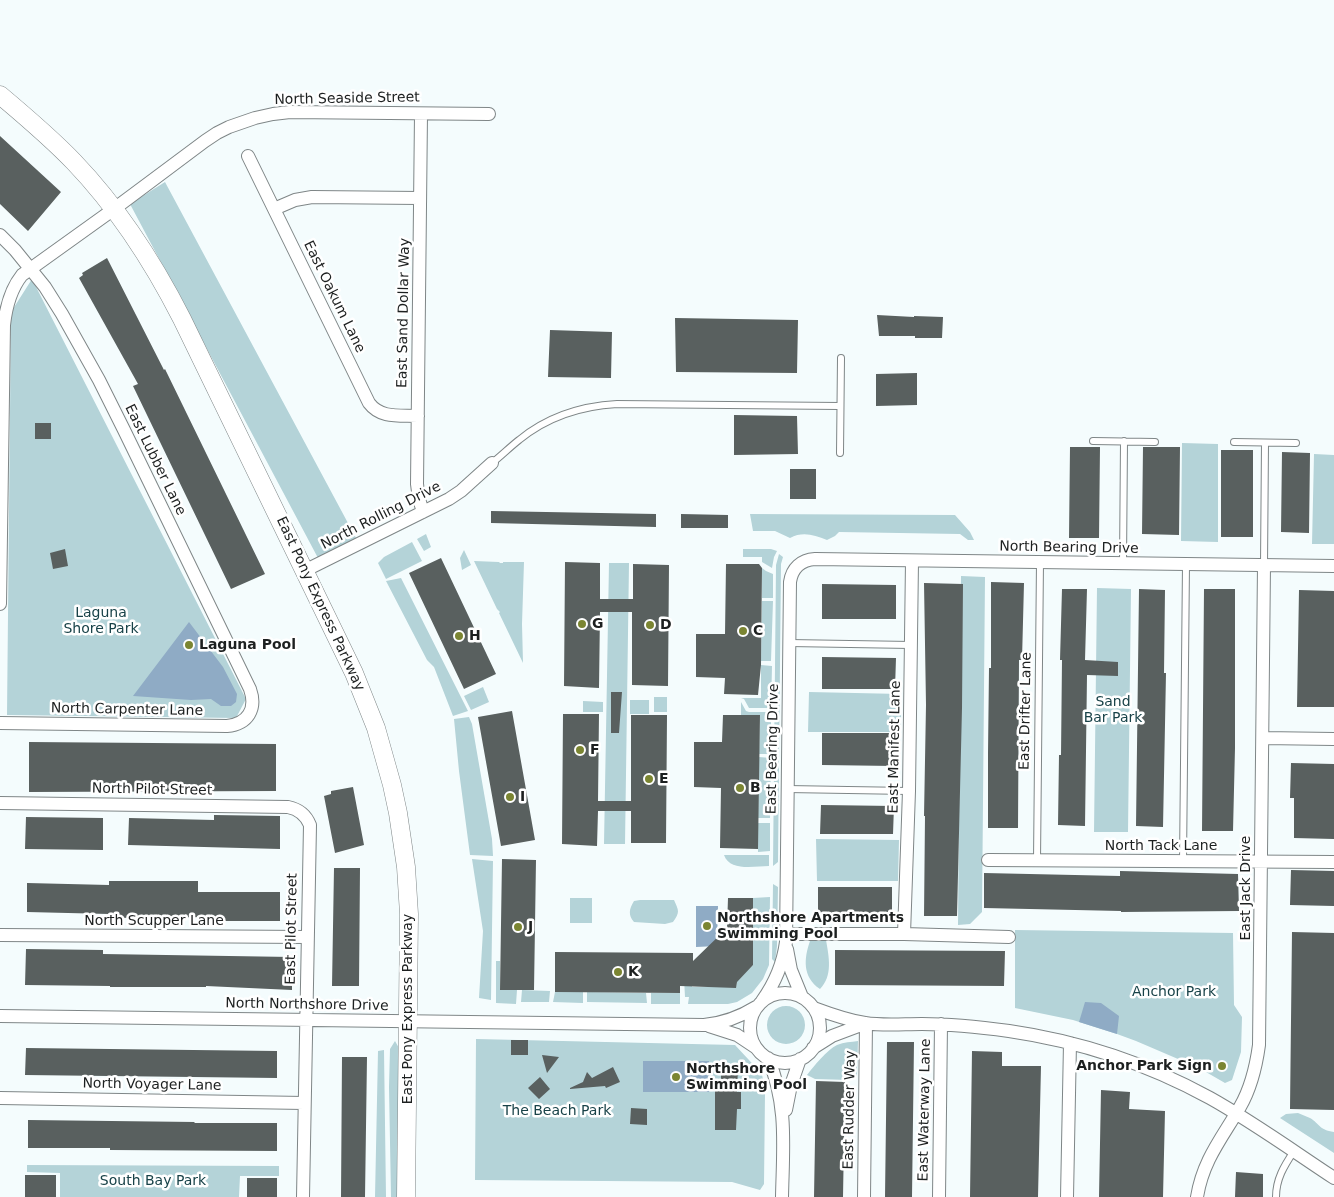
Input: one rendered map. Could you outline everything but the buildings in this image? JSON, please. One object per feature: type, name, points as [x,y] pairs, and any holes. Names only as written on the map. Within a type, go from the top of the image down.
[{"type":"main road","name":"East Pony Express Parkway","points":[[0,95],[57,145],[91,181],[145,252],[171,296],[366,700],[392,784],[402,841],[408,894],[406,1197]]},
{"type":"street","name":"North Seaside Street","points":[[0,604],[4,326],[6,308],[12,290],[22,275],[205,141],[229,127],[255,118],[290,112],[489,114]]},
{"type":"street","name":"East Sand Dollar Way","points":[[421,114],[417,491],[423,512]]},
{"type":"street","name":"East Oakum Lane","points":[[248,156],[369,403],[384,415],[418,416]]},
{"type":"street","points":[[274,209],[294,200],[312,196],[420,198]]},
{"type":"street","name":"East Lubber Lane","points":[[0,235],[15,250],[45,287],[99,380],[250,689],[253,702],[249,714]]},
{"type":"street","name":"North Rolling Drive","points":[[304,571],[436,506],[461,491],[492,463]]},
{"type":"street","name":"North Bearing Drive","points":[[803,562],[815,559],[1334,566]]},
{"type":"street","name":"East Manifest Lane","points":[[904,934],[909,791],[912,561]]},
{"type":"street","name":"East Bearing Drive","points":[[786,938],[790,582],[794,569],[803,562]]},
{"type":"street","name":"East Jack Drive","points":[[1197,1197],[1201,1179],[1210,1156],[1247,1092],[1253,1076],[1260,1045],[1264,566]]},
{"type":"street","name":"North Carpenter Lane","points":[[0,723],[227,726],[240,723],[249,714]]},
{"type":"street","points":[[1263,738],[1334,739]]},
{"type":"street","name":"North Pilot Street","points":[[0,803],[288,807],[302,814]]},
{"type":"street","name":"East Pilot Street","points":[[302,814],[310,825],[303,1197]]},
{"type":"street","name":"North Tack Lane","points":[[988,860],[1334,862]]},
{"type":"street","points":[[786,938],[904,934],[1009,937]]},
{"type":"street","name":"North Scupper Lane","points":[[0,935],[307,937]]},
{"type":"street","points":[[786,938],[791,970],[802,997]]},
{"type":"street","points":[[786,938],[778,972],[768,992],[752,1014],[750,1031],[755,1047],[768,1058],[775,1061],[792,1062],[800,1059],[832,1036],[866,1023]]},
{"type":"street","points":[[759,1004],[777,993],[794,994],[802,997],[814,1008],[818,1016],[819,1033],[813,1048]]},
{"type":"street","name":"North Northshore Drive","points":[[0,1016],[704,1025],[716,1024],[732,1019],[747,1013],[759,1004]]},
{"type":"street","points":[[814,1008],[866,1023],[941,1024],[1003,1030],[1070,1043],[1105,1053],[1160,1073],[1209,1097],[1334,1178]]},
{"type":"street","name":"East Rudder Way","points":[[864,1197],[866,1023]]},
{"type":"street","name":"East Waterway Lane","points":[[939,1197],[941,1024]]},
{"type":"street","name":"North Northshore Drive","points":[[704,1025],[737,1035],[755,1047]]},
{"type":"street","points":[[1067,1197],[1070,1043]]},
{"type":"street","points":[[768,1058],[781,1098],[783,1125],[782,1197]]},
{"type":"street","points":[[783,1125],[791,1085],[800,1059]]},
{"type":"street","name":"North Voyager Lane","points":[[0,1098],[304,1103]]},
{"type":"lane","points":[[840,358],[840,453]]},
{"type":"lane","points":[[492,463],[519,440],[543,424],[570,412],[601,405],[840,406]]},
{"type":"lane","points":[[1093,441],[1155,442]]},
{"type":"lane","points":[[1123,564],[1124,441]]},
{"type":"lane","points":[[1234,442],[1296,443]]},
{"type":"lane","points":[[1264,566],[1265,442]]},
{"type":"lane","name":"East Drifter Lane","points":[[1037,860],[1040,562]]},
{"type":"lane","points":[[1183,862],[1186,564]]},
{"type":"lane","points":[[789,643],[911,645]]},
{"type":"lane","points":[[787,789],[909,791]]},
{"type":"lane","points":[[1276,1197],[1276,1187],[1280,1174],[1294,1151]]},
{"type":"green space","points":[[165,182],[356,538],[318,558],[130,204]]},
{"type":"green space","name":"Laguna Shore Park","points":[[32,279],[246,699],[236,718],[7,715],[11,312]]},
{"type":"green space","points":[[1182,443],[1218,444],[1218,542],[1181,541]]},
{"type":"green space","points":[[1314,454],[1334,455],[1334,544],[1312,544]]},
{"type":"green space","points":[[750,514],[955,515],[970,532],[974,540],[968,540],[960,534],[839,532],[827,540],[804,534],[790,538],[775,531],[753,531]]},
{"type":"green space","points":[[426,534],[431,547],[424,551],[417,539]]},
{"type":"green space","points":[[412,542],[422,561],[386,579],[378,563],[384,557]]},
{"type":"green space","points":[[743,549],[771,549],[777,551],[772,568],[762,562],[762,557],[743,557]]},
{"type":"green space","points":[[464,550],[471,565],[462,570],[460,558]]},
{"type":"green space","points":[[779,554],[783,557],[781,564],[778,862],[773,866],[776,565]]},
{"type":"green space","points":[[474,561],[524,562],[523,663],[500,612]]},
{"type":"green space","points":[[609,563],[629,563],[625,844],[604,844]]},
{"type":"green space","points":[[762,568],[773,574],[773,598],[762,598]]},
{"type":"green space","points":[[961,576],[985,577],[982,912],[970,924],[958,925]]},
{"type":"green space","points":[[401,578],[468,711],[453,716],[434,667],[427,660],[386,581]]},
{"type":"green space","name":"Sand Bar Park","points":[[1097,588],[1131,589],[1128,832],[1094,832]]},
{"type":"green space","points":[[762,601],[773,601],[771,661],[761,661]]},
{"type":"green space","points":[[761,665],[772,666],[771,708],[749,708],[744,699],[741,698],[761,698]]},
{"type":"green space","points":[[483,687],[489,702],[471,710],[464,696]]},
{"type":"green space","points":[[809,692],[901,694],[901,732],[808,732]]},
{"type":"green space","points":[[654,697],[667,697],[667,712],[654,712]]},
{"type":"green space","points":[[630,700],[649,700],[649,714],[630,714]]},
{"type":"green space","points":[[583,701],[603,702],[603,712],[583,712]]},
{"type":"green space","points":[[741,702],[746,711],[749,712],[771,712],[771,754],[759,754],[760,715],[741,715]]},
{"type":"green space","points":[[469,717],[472,724],[492,839],[493,856],[470,855],[454,719]]},
{"type":"green space","points":[[759,757],[771,758],[770,818],[758,818]]},
{"type":"green space","points":[[758,823],[770,823],[770,851],[758,852]]},
{"type":"green space","points":[[816,839],[899,840],[898,881],[817,881]]},
{"type":"green space","points":[[724,855],[769,855],[769,866],[737,866],[727,860]]},
{"type":"green space","points":[[472,859],[493,861],[491,1000],[479,998],[483,931]]},
{"type":"green space","points":[[773,884],[778,887],[775,962],[772,959]]},
{"type":"green space","points":[[770,897],[769,965],[763,979],[752,993],[737,1002],[728,1004],[688,1004],[689,997],[685,997],[683,960],[692,960],[692,987],[736,987],[737,977],[753,965],[753,898]]},
{"type":"green space","points":[[570,898],[592,898],[592,923],[570,923]]},
{"type":"green space","points":[[674,900],[678,914],[673,922],[665,924],[634,922],[630,909],[634,901]]},
{"type":"green space","name":"Anchor Park","points":[[1015,930],[1233,933],[1234,1005],[1242,1017],[1241,1052],[1232,1080],[1225,1083],[1199,1068],[1117,1034],[1073,1020],[1015,1008]]},
{"type":"green space","points":[[826,940],[829,966],[827,978],[820,989],[814,984],[807,973],[806,954],[810,941]]},
{"type":"green space","points":[[496,961],[500,961],[500,990],[517,990],[516,1004],[496,1003]]},
{"type":"green space","points":[[522,990],[550,991],[549,1002],[521,1002]]},
{"type":"green space","points":[[555,992],[583,992],[583,1003],[553,1002]]},
{"type":"green space","points":[[587,992],[646,993],[647,1003],[587,1002]]},
{"type":"green space","points":[[651,993],[680,993],[680,1004],[651,1004]]},
{"type":"green space","points":[[786,1006],[800,1011],[805,1025],[800,1039],[786,1044],[772,1039],[767,1025],[772,1011]]},
{"type":"green space","name":"The Beach Park","points":[[476,1039],[735,1045],[762,1074],[765,1093],[764,1184],[760,1190],[732,1182],[475,1180]]},
{"type":"green space","points":[[395,1041],[399,1048],[397,1197],[391,1197],[389,1087],[390,1049]]},
{"type":"green space","points":[[858,1041],[857,1076],[848,1080],[815,1079],[807,1075],[833,1047],[842,1043]]},
{"type":"green space","points":[[384,1050],[386,1197],[375,1197],[378,1051]]},
{"type":"green space","points":[[1298,1113],[1310,1118],[1325,1130],[1334,1132],[1334,1153],[1280,1118],[1286,1114]]},
{"type":"green space","name":"South Bay Park","points":[[27,1165],[279,1166],[279,1176],[240,1176],[239,1197],[60,1197],[60,1173],[27,1172]]},
{"type":"shaded area","name":"Laguna Pool","points":[[189,622],[223,667],[237,694],[236,702],[231,706],[221,706],[211,699],[191,700],[133,696]]},
{"type":"shaded area","name":"Northshore Apartments Swimming Pool","points":[[696,906],[718,906],[717,946],[696,947]]},
{"type":"shaded area","points":[[1085,1002],[1101,1003],[1119,1016],[1117,1034],[1079,1022]]},
{"type":"shaded area","name":"Northshore Swimming Pool","points":[[643,1061],[709,1061],[709,1092],[643,1092]]},
{"type":"place","name":"G","points":[[582,624]]},
{"type":"place","name":"D","points":[[650,625]]},
{"type":"place","name":"C","points":[[743,631]]},
{"type":"place","name":"H","points":[[459,636]]},
{"type":"place","name":"Laguna Pool","points":[[189,645]]},
{"type":"place","name":"F","points":[[580,750]]},
{"type":"place","name":"E","points":[[649,779]]},
{"type":"place","name":"B","points":[[740,788]]},
{"type":"place","name":"I","points":[[510,797]]},
{"type":"place","name":"Northshore Apartments Swimming Pool","points":[[707,926]]},
{"type":"place","name":"J","points":[[518,927]]},
{"type":"place","name":"K","points":[[618,972]]},
{"type":"place","name":"Anchor Park Sign","points":[[1222,1066]]},
{"type":"place","name":"Northshore Swimming Pool","points":[[676,1077]]}]
